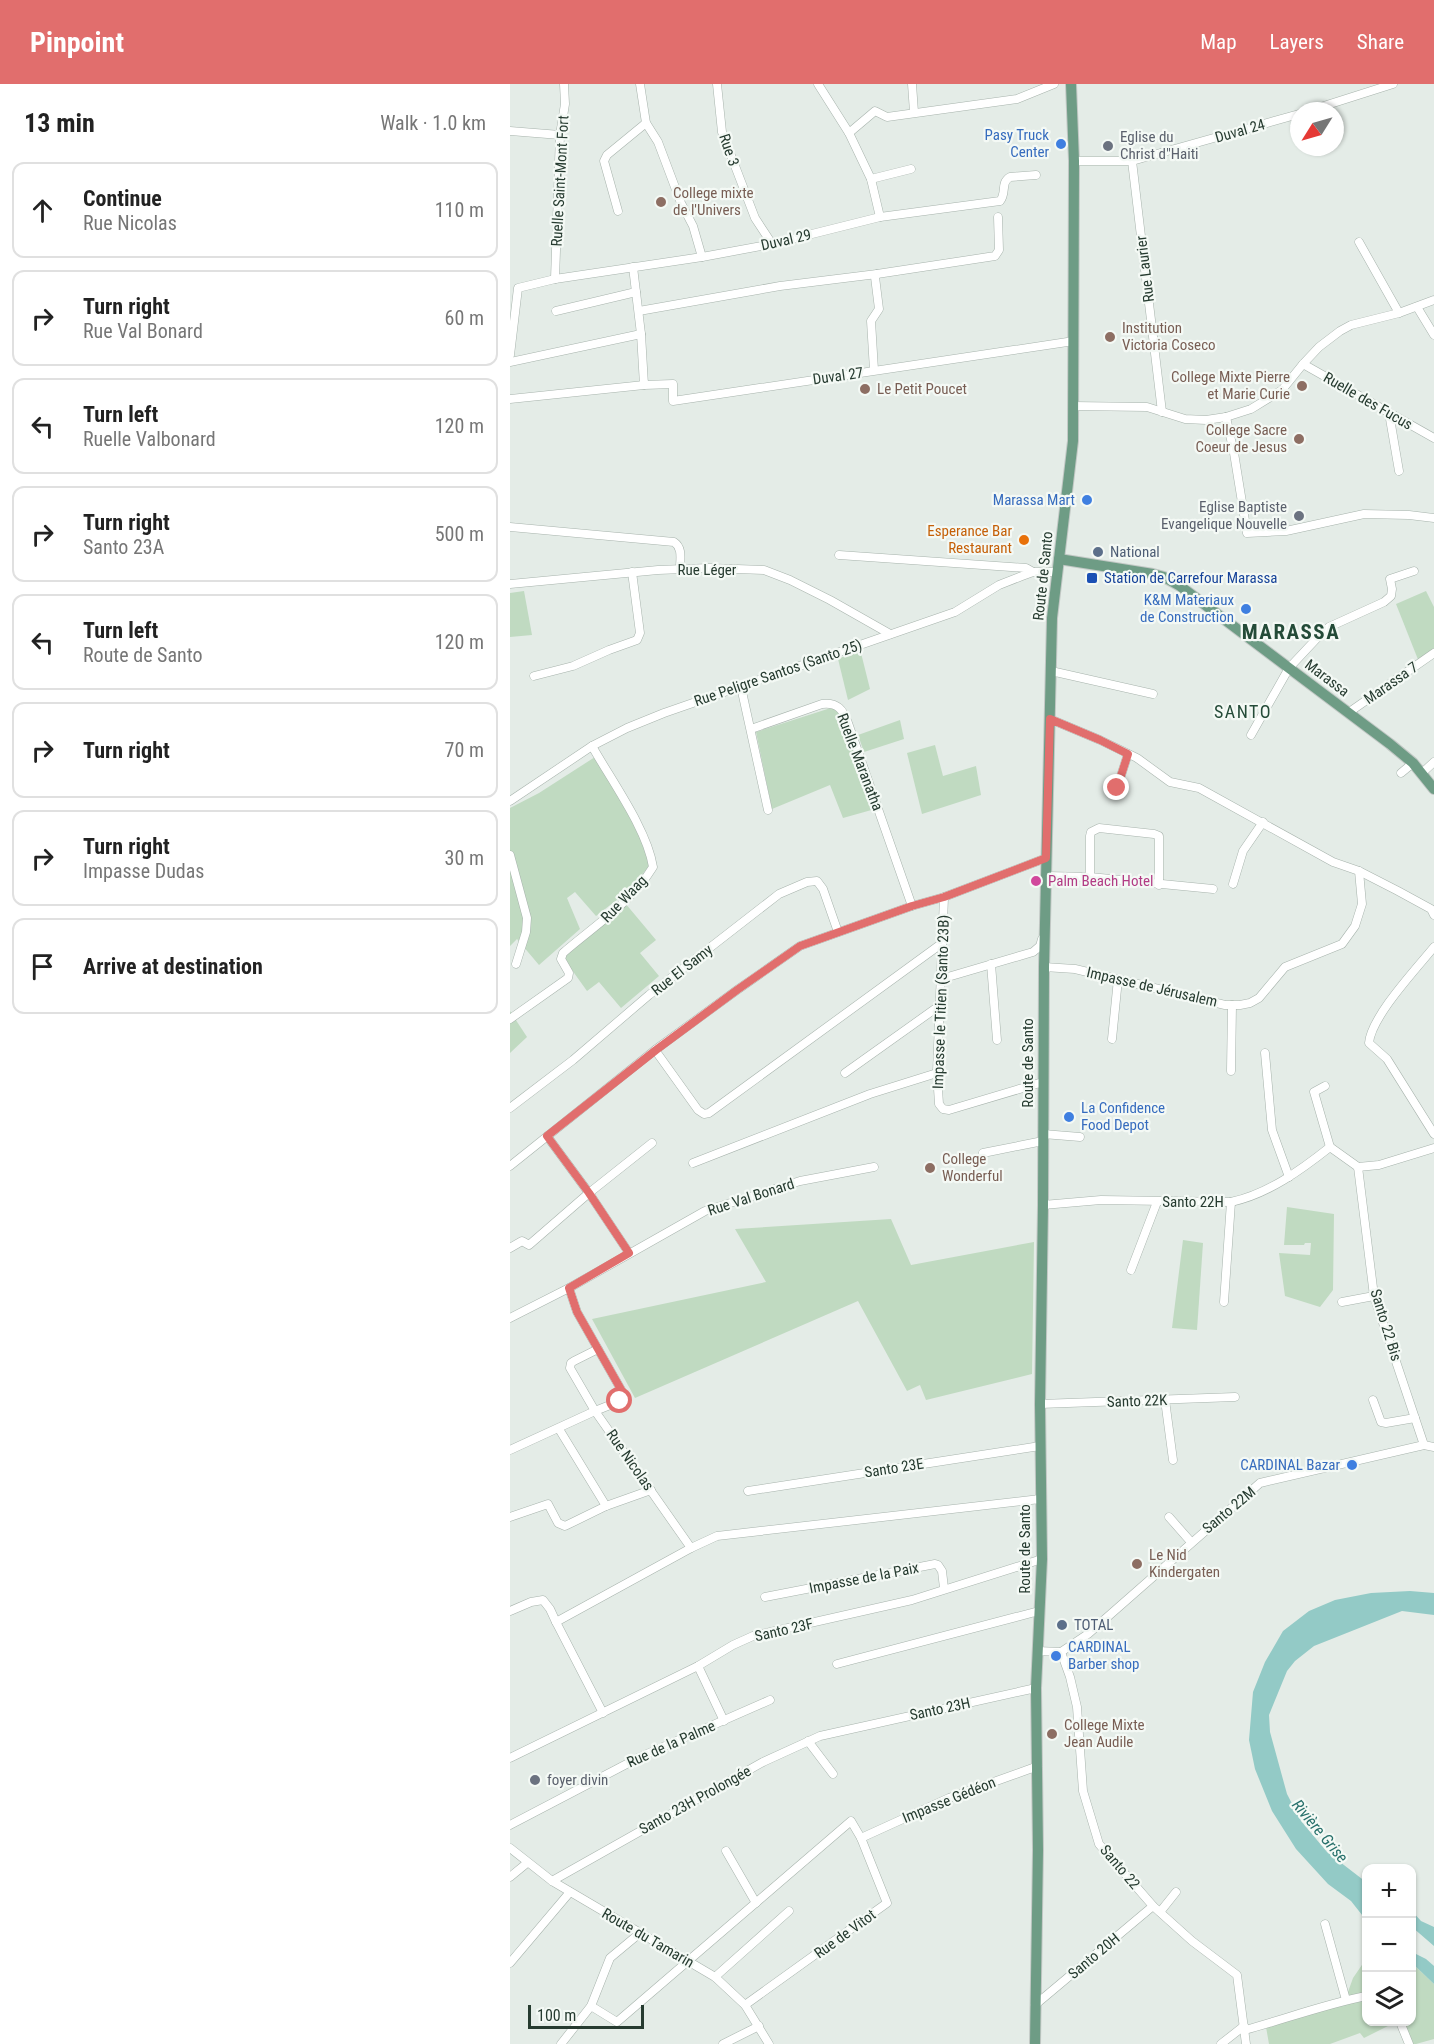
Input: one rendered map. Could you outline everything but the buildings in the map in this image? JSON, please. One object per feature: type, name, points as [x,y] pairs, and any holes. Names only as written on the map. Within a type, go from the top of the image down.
[{"type":"main road","name":"Route de Santo","points":[[1035,2044],[1038,1766],[1036,1688],[1042,1559],[1040,1404],[1046,858],[1052,618],[1071,467],[1073,406],[1074,161],[1071,84]]},
{"type":"main road","name":"Marassa","points":[[1059,559],[1164,578],[1206,604],[1413,763],[1434,789]]},
{"type":"street","name":"Ruelle Saint-Mont Fort","points":[[555,279],[560,135],[566,104],[564,84]]},
{"type":"street","points":[[640,84],[646,123],[658,142],[681,203],[693,226],[702,257]]},
{"type":"street","name":"Rue 3","points":[[717,84],[722,132],[755,218],[772,244]]},
{"type":"street","points":[[818,84],[849,133],[871,179],[880,217]]},
{"type":"street","points":[[912,84],[914,112]]},
{"type":"street","points":[[849,133],[875,111],[887,117],[1017,99],[1054,84]]},
{"type":"street","points":[[1336,102],[1393,84]]},
{"type":"street","name":"Duval 24","points":[[1074,161],[1132,162],[1290,117]]},
{"type":"street","points":[[618,211],[604,161],[607,155],[646,123]]},
{"type":"street","points":[[510,130],[560,135]]},
{"type":"street","name":"Rue Laurier","points":[[1132,162],[1162,412]]},
{"type":"street","points":[[871,179],[911,169]]},
{"type":"street","name":"Duval 29","points":[[510,355],[518,288],[555,279],[772,244],[880,217],[1000,201],[1003,197],[1004,182],[1007,179],[1036,175]]},
{"type":"street","points":[[639,311],[780,286],[995,256],[999,250],[998,217]]},
{"type":"street","points":[[1359,242],[1399,313]]},
{"type":"street","points":[[510,399],[644,385],[639,311],[633,267]]},
{"type":"street","points":[[874,370],[871,321],[879,309],[875,277],[877,274]]},
{"type":"street","points":[[556,311],[636,292]]},
{"type":"street","points":[[1073,406],[1147,407],[1185,419],[1206,420],[1226,417],[1251,409],[1281,390],[1319,347],[1350,325],[1399,313],[1434,300]]},
{"type":"street","points":[[1417,307],[1434,335]]},
{"type":"street","points":[[510,362],[641,334]]},
{"type":"street","name":"Duval 27","points":[[644,385],[673,384],[673,400],[1074,341]]},
{"type":"street","name":"Ruelle des Fucus","points":[[1303,364],[1434,438]]},
{"type":"street","points":[[1389,414],[1399,471]]},
{"type":"street","points":[[1226,417],[1247,533],[1286,531],[1364,514],[1434,518]]},
{"type":"street","points":[[510,527],[674,542],[681,551],[680,569]]},
{"type":"street","points":[[839,555],[1026,568],[1033,572]]},
{"type":"street","name":"Rue Léger","points":[[510,584],[680,569],[764,570],[830,600],[890,634]]},
{"type":"street","points":[[1251,735],[1289,668],[1329,627],[1384,602],[1391,596],[1390,579],[1414,571]]},
{"type":"street","name":"Rue Peligre Santos (Santo 25)","points":[[510,801],[592,746],[636,724],[955,612],[999,585],[1033,572],[1056,572]]},
{"type":"street","points":[[534,676],[573,666],[637,640],[640,633],[632,573]]},
{"type":"street","name":"Marassa 7","points":[[1348,713],[1434,653]]},
{"type":"street","points":[[1051,671],[1153,694]]},
{"type":"street","points":[[741,687],[768,810]]},
{"type":"street","name":"Ruelle Maranatha","points":[[751,729],[822,704],[830,703],[839,706],[848,723],[912,906]]},
{"type":"street","points":[[1050,719],[1128,754],[1170,782],[1199,788],[1333,862],[1359,871],[1431,909],[1434,915]]},
{"type":"street","name":"Rue Waag","points":[[510,1019],[568,978],[569,973],[561,959],[562,953],[601,924],[646,878],[653,867],[651,856],[635,821],[592,746]]},
{"type":"street","points":[[1117,788],[1128,754]]},
{"type":"street","points":[[1422,773],[1434,762]]},
{"type":"street","points":[[1401,773],[1413,763]]},
{"type":"street","points":[[1233,884],[1243,851],[1263,822]]},
{"type":"street","points":[[1090,877],[1090,836],[1094,829],[1154,834],[1159,836],[1161,845],[1159,885]]},
{"type":"street","points":[[510,855],[527,918],[526,932],[516,964]]},
{"type":"street","points":[[511,1161],[547,1136],[656,1050],[800,946],[944,897],[1046,858]]},
{"type":"street","name":"Impasse de Jérusalem","points":[[1044,967],[1075,969],[1232,1005],[1250,1003],[1258,998],[1285,967],[1342,944],[1355,926],[1362,904],[1359,871]]},
{"type":"street","points":[[1047,876],[1090,877],[1213,889]]},
{"type":"street","name":"Rue El Samy","points":[[510,1108],[649,995],[779,894],[807,882],[817,881],[823,889],[838,932]]},
{"type":"street","name":"Impasse le Titien (Santo 23B)","points":[[944,897],[936,1072],[939,1104],[943,1109],[949,1110],[1043,1082]]},
{"type":"street","points":[[941,979],[1033,952],[1040,946],[1046,929]]},
{"type":"street","points":[[656,1050],[698,1110],[704,1114],[709,1113],[941,944]]},
{"type":"street","points":[[1434,947],[1398,991],[1370,1031],[1369,1043],[1387,1059],[1434,1134]]},
{"type":"street","points":[[991,964],[997,1040]]},
{"type":"street","points":[[1112,1039],[1118,979]]},
{"type":"street","points":[[1231,1071],[1232,1005]]},
{"type":"street","points":[[845,1073],[939,1006]]},
{"type":"street","points":[[1265,1053],[1272,1130],[1289,1177]]},
{"type":"street","points":[[693,1163],[870,1094],[936,1072]]},
{"type":"street","points":[[1325,1086],[1314,1092],[1330,1147],[1358,1167],[1379,1165],[1434,1148]]},
{"type":"street","points":[[547,1136],[629,1253]]},
{"type":"street","points":[[983,1153],[1043,1138],[1080,1137]]},
{"type":"street","points":[[510,1248],[522,1241],[529,1245],[652,1143]]},
{"type":"street","name":"Santo 22H","points":[[1043,1205],[1101,1200],[1231,1202],[1241,1200],[1289,1177],[1330,1147]]},
{"type":"street","name":"Rue Val Bonard","points":[[510,1318],[569,1288],[705,1211],[800,1181],[874,1167]]},
{"type":"street","name":"Santo 22 Bis","points":[[1358,1167],[1374,1296],[1424,1445]]},
{"type":"street","points":[[1131,1270],[1157,1202]]},
{"type":"street","points":[[1224,1302],[1231,1202]]},
{"type":"street","name":"Rue Nicolas","points":[[569,1288],[577,1312],[623,1393],[620,1401],[595,1411],[691,1548]]},
{"type":"street","points":[[1342,1302],[1374,1296]]},
{"type":"street","points":[[510,1450],[595,1411],[570,1368],[571,1363],[598,1349]]},
{"type":"street","name":"Santo 22K","points":[[1040,1404],[1235,1397]]},
{"type":"street","points":[[1165,1400],[1173,1460]]},
{"type":"street","points":[[1373,1400],[1381,1422],[1415,1418]]},
{"type":"street","points":[[560,1429],[606,1506]]},
{"type":"street","points":[[1424,1445],[1434,1447]]},
{"type":"street","name":"Santo 22M","points":[[1061,1652],[1088,1634],[1260,1484],[1424,1445]]},
{"type":"street","name":"Santo 23E","points":[[748,1491],[1040,1446]]},
{"type":"street","points":[[510,1517],[548,1504],[558,1523],[565,1526],[606,1506],[651,1490]]},
{"type":"street","points":[[556,1622],[717,1536],[1040,1499]]},
{"type":"street","points":[[1169,1517],[1191,1542]]},
{"type":"street","name":"Santo 23F","points":[[510,1758],[698,1666],[753,1636],[912,1600],[944,1588],[1042,1559]]},
{"type":"street","name":"Impasse de la Paix","points":[[765,1597],[935,1564],[942,1571],[944,1588]]},
{"type":"street","points":[[510,1611],[531,1602],[543,1600],[550,1609],[603,1713]]},
{"type":"street","points":[[837,1664],[1039,1611]]},
{"type":"street","points":[[1037,1651],[1061,1652]]},
{"type":"street","name":"Santo 22","points":[[1061,1652],[1077,1707],[1083,1791],[1100,1844],[1153,1906],[1192,1941],[1237,1975],[1246,2044]]},
{"type":"street","points":[[698,1666],[724,1721]]},
{"type":"street","name":"Santo 23H","points":[[843,1730],[1036,1688]]},
{"type":"street","name":"Rue de la Palme","points":[[510,1825],[640,1757],[770,1700]]},
{"type":"street","name":"Santo 23H Prolongée","points":[[552,1881],[763,1762],[808,1741],[843,1730]]},
{"type":"street","points":[[808,1741],[833,1774]]},
{"type":"street","name":"Impasse Gédéon","points":[[861,1838],[949,1798],[1038,1766]]},
{"type":"street","points":[[591,2006],[617,2022],[851,1821],[861,1838]]},
{"type":"street","name":"Rue de Vitot","points":[[745,2006],[887,1903],[861,1838]]},
{"type":"street","name":"Route du Tamarin","points":[[510,1848],[552,1881],[715,1977],[745,2006],[769,2044]]},
{"type":"street","points":[[726,1851],[756,1904]]},
{"type":"street","points":[[510,1877],[527,1863]]},
{"type":"street","points":[[510,1963],[570,1892]]},
{"type":"street","points":[[1160,1912],[1176,1892]]},
{"type":"street","name":"Santo 20H","points":[[1035,2005],[1153,1906]]},
{"type":"street","points":[[715,1977],[789,1911]]},
{"type":"street","points":[[1325,1924],[1346,2000]]},
{"type":"street","points":[[561,2044],[591,2006],[610,1958],[640,1933]]},
{"type":"street","points":[[1221,2044],[1244,2028],[1292,2018],[1362,1997]]},
{"type":"street","points":[[723,2044],[759,2026]]},
{"type":"street","points":[[1402,2026],[1409,2044]]},
{"type":"green space","points":[[524,591],[532,635],[510,637],[510,593]]},
{"type":"green space","points":[[1426,591],[1434,607],[1434,653],[1419,662],[1396,604]]},
{"type":"green space","points":[[860,649],[870,689],[848,700],[838,659]]},
{"type":"green space","points":[[840,705],[875,809],[843,818],[830,785],[772,809],[756,732]]},
{"type":"green space","points":[[900,720],[904,739],[864,752],[858,735]]},
{"type":"green space","points":[[935,745],[943,776],[976,766],[981,795],[922,814],[907,753]]},
{"type":"green space","points":[[595,757],[639,833],[651,864],[627,892],[596,916],[575,892],[567,898],[580,929],[539,965],[517,939],[510,946],[510,808],[539,793]]},
{"type":"green space","points":[[625,903],[656,940],[640,953],[659,976],[621,1008],[599,982],[587,991],[562,956]]},
{"type":"green space","points":[[510,1011],[527,1037],[510,1053]]},
{"type":"green space","points":[[1287,1207],[1334,1214],[1333,1290],[1320,1307],[1285,1296],[1279,1253],[1310,1255],[1311,1243],[1284,1245]]},
{"type":"green space","points":[[891,1219],[911,1265],[1034,1242],[1032,1374],[926,1400],[920,1385],[907,1391],[858,1301],[635,1398],[592,1319],[766,1282],[735,1229]]},
{"type":"green space","points":[[1183,1240],[1203,1243],[1197,1330],[1172,1328]]},
{"type":"green space","points":[[1362,1965],[1362,2026],[1388,2026],[1364,2038],[1360,2033],[1330,2044],[1269,2044],[1266,2027],[1344,2003],[1353,1978]]},
{"type":"green space","points":[[1416,1967],[1434,1984],[1434,2039],[1406,2044],[1398,2026],[1416,2026]]},
{"type":"water","points":[[1410,1591],[1434,1593],[1434,1615],[1402,1611],[1314,1646],[1295,1661],[1287,1671],[1269,1715],[1270,1732],[1287,1794],[1301,1821],[1327,1852],[1362,1879],[1362,1915],[1351,1901],[1328,1884],[1296,1849],[1272,1811],[1255,1769],[1249,1740],[1253,1692],[1265,1662],[1283,1631],[1309,1611],[1335,1600],[1371,1593]]},
{"type":"water","points":[[1416,1915],[1421,1921],[1434,1927],[1434,1946],[1416,1930]]},
{"type":"water","points":[[1416,1954],[1434,1966],[1434,1984],[1416,1967]]},
{"type":"place","name":"Pasy Truck Center","points":[[1061,144]]},
{"type":"place","name":"Eglise du Christ d\"Haiti","points":[[1108,146]]},
{"type":"place","name":"College mixte de l'Univers","points":[[661,202]]},
{"type":"place","name":"Institution Victoria Coseco","points":[[1110,337]]},
{"type":"place","name":"College Mixte Pierre et Marie Curie","points":[[1302,386]]},
{"type":"place","name":"Le Petit Poucet","points":[[865,389]]},
{"type":"place","name":"College Sacre Coeur de Jesus","points":[[1299,439]]},
{"type":"place","name":"Marassa Mart","points":[[1087,500]]},
{"type":"place","name":"Eglise Baptiste Evangelique Nouvelle","points":[[1299,516]]},
{"type":"place","name":"Esperance Bar Restaurant","points":[[1024,540]]},
{"type":"place","name":"National","points":[[1098,552]]},
{"type":"place","name":"Station de Carrefour Marassa","points":[[1092,578]]},
{"type":"place","name":"K&M Materiaux de Construction","points":[[1246,609]]},
{"type":"place","name":"Palm Beach Hotel","points":[[1036,881]]},
{"type":"place","name":"La Confidence Food Depot","points":[[1069,1117]]},
{"type":"place","name":"College Wonderful","points":[[930,1168]]},
{"type":"place","name":"CARDINAL Bazar","points":[[1352,1465]]},
{"type":"place","name":"Le Nid Kindergaten","points":[[1137,1564]]},
{"type":"place","name":"TOTAL","points":[[1062,1625]]},
{"type":"place","name":"CARDINAL Barber shop","points":[[1056,1656]]},
{"type":"place","name":"College Mixte Jean Audile","points":[[1052,1734]]},
{"type":"place","name":"foyer divin","points":[[535,1780]]},
{"type":"district","name":"MARASSA","points":[[1291,632]]},
{"type":"district","name":"SANTO","points":[[1243,711]]},
{"type":"route","points":[[620,1401],[623,1393],[577,1312],[569,1288],[629,1253],[547,1136],[656,1050],[800,946],[944,897],[1046,858],[1050,719],[1128,754],[1117,788]]},
{"type":"water label","name":"Rivière Grise","points":[[1320,1831]]}]
